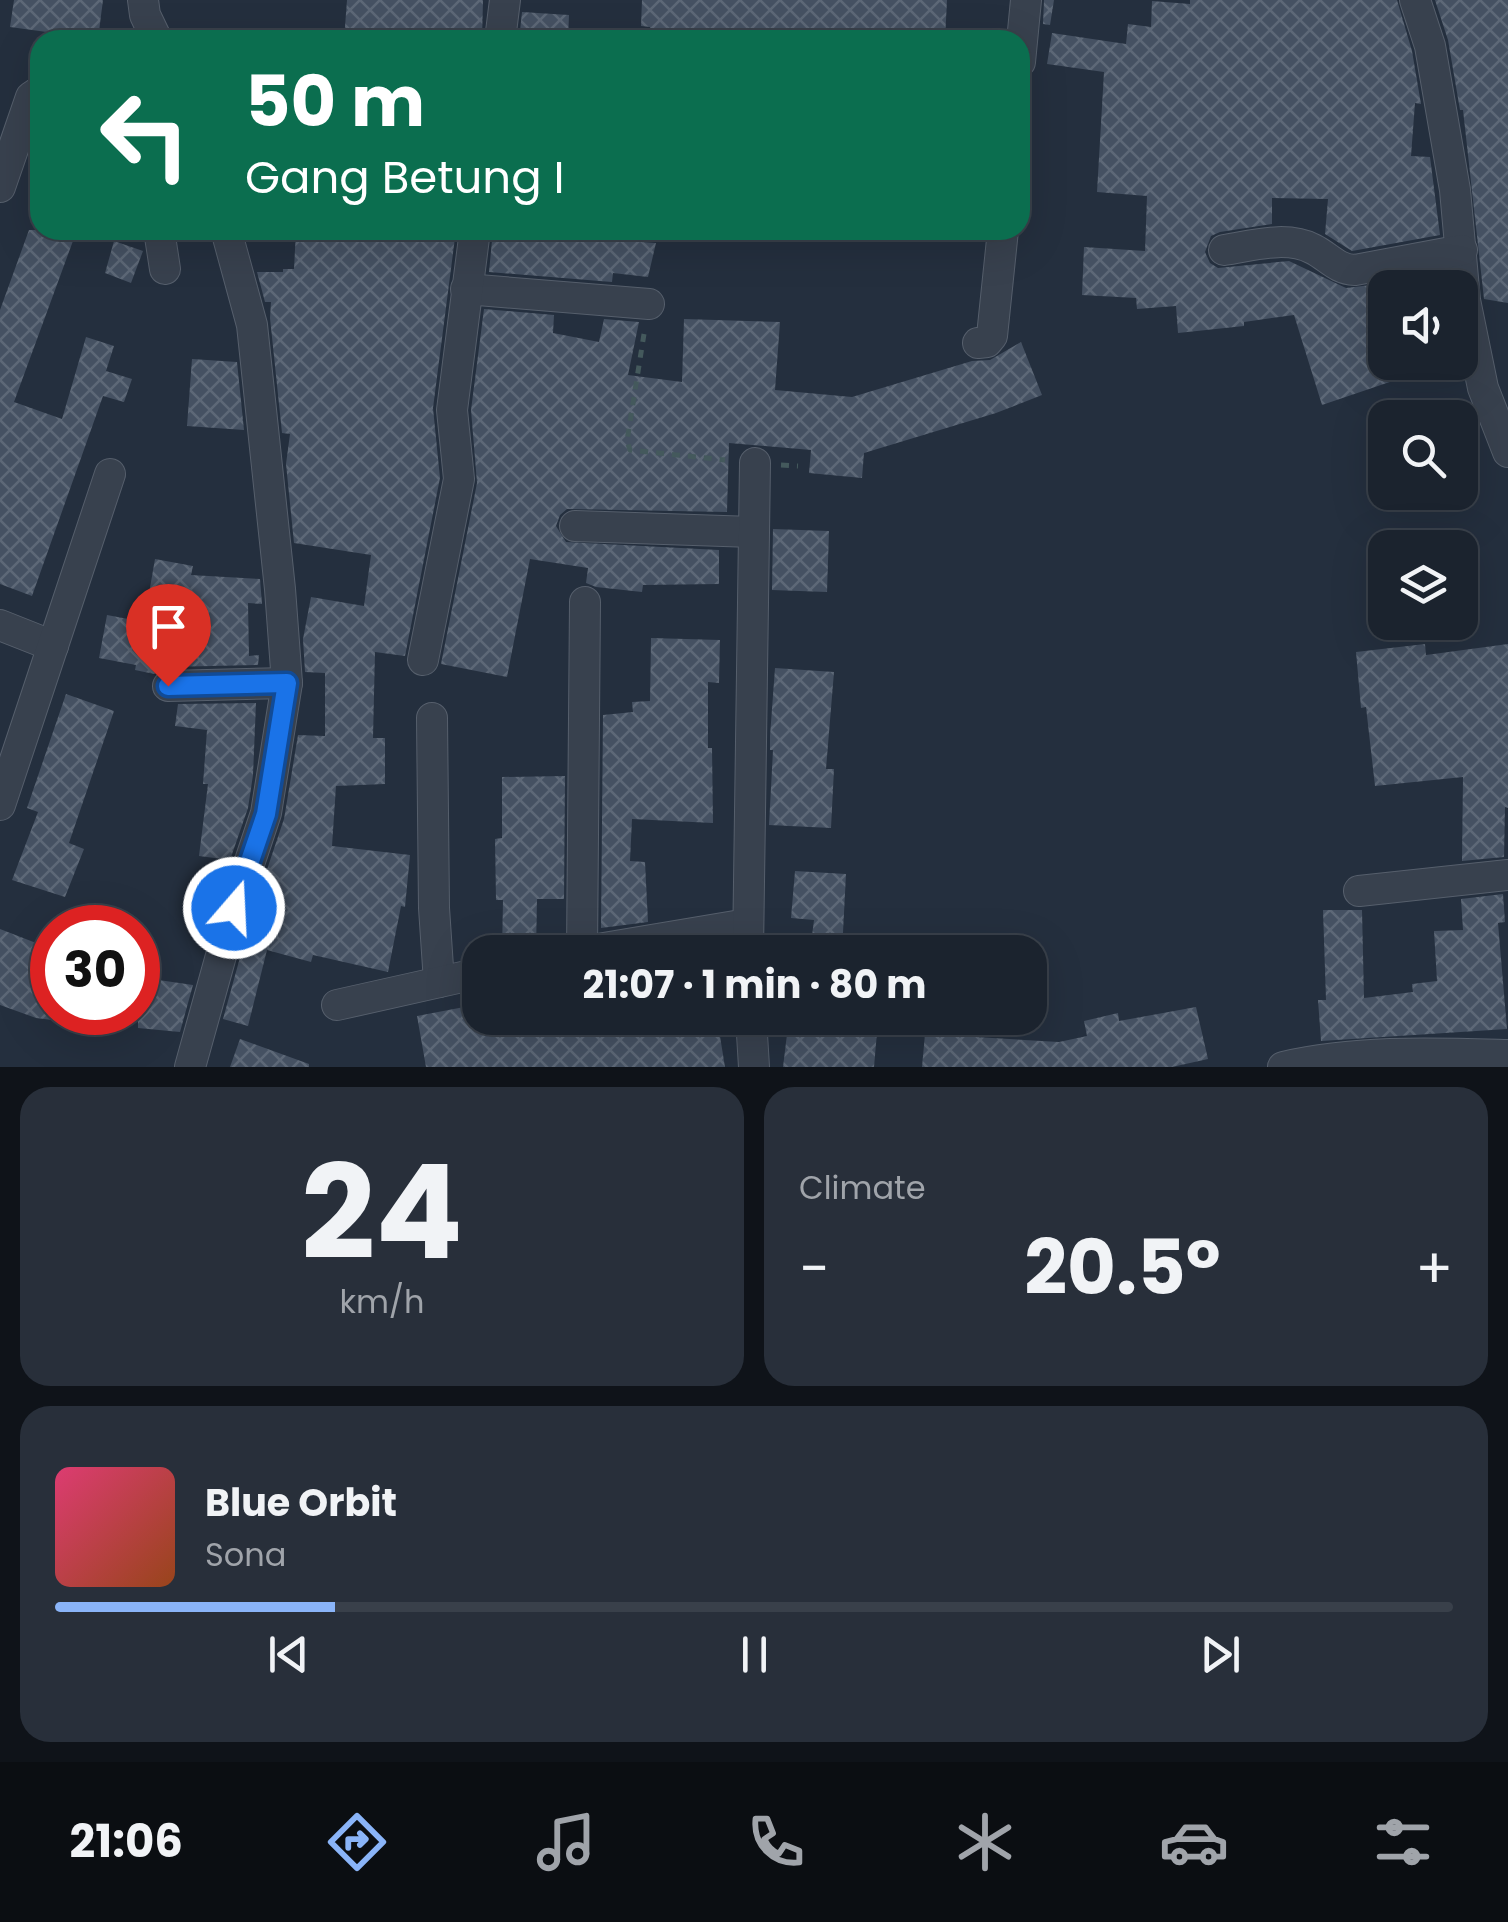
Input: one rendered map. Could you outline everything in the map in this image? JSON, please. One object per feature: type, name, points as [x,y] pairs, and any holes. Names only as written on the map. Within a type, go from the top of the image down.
[{"type":"street","points":[[143,0],[152,30]]},
{"type":"street","points":[[501,30],[505,0]]},
{"type":"street","points":[[1023,30],[1026,0]]},
{"type":"street","points":[[1415,0],[1430,46],[1456,190],[1465,300],[1483,388],[1508,452]]},
{"type":"street","points":[[0,187],[30,99]]},
{"type":"street","points":[[160,240],[165,270]]},
{"type":"street","points":[[190,1067],[234,908],[266,814],[287,683],[252,326],[229,240]]},
{"type":"street","points":[[424,660],[459,479],[452,410],[473,240]]},
{"type":"street","points":[[978,343],[987,342],[992,336],[1002,240]]},
{"type":"street","points":[[1224,250],[1274,242],[1304,246],[1344,270],[1355,270],[1462,250]]},
{"type":"street","points":[[466,289],[649,304]]},
{"type":"street","points":[[748,935],[755,463]]},
{"type":"street","points":[[0,805],[110,474]]},
{"type":"street","points":[[574,526],[753,532]]},
{"type":"street","points":[[581,935],[585,602]]},
{"type":"street","points":[[0,625],[53,646]]},
{"type":"street","points":[[168,686],[287,683]]},
{"type":"street","points":[[432,718],[434,908],[439,982]]},
{"type":"street","points":[[1360,891],[1508,876]]},
{"type":"street","points":[[337,1005],[462,977]]},
{"type":"street","points":[[752,1035],[754,1067]]},
{"type":"street","points":[[1284,1067],[1325,1057],[1508,1055]]},
{"type":"path","points":[[649,304],[628,441],[630,450],[755,463]]},
{"type":"building","points":[[14,0],[103,0],[99,30],[10,27]]},
{"type":"building","points":[[347,0],[483,0],[482,30],[345,30]]},
{"type":"building","points":[[642,0],[947,0],[946,30],[650,30],[641,26]]},
{"type":"building","points":[[1044,0],[1054,0],[1050,25],[1043,24]]},
{"type":"building","points":[[1190,0],[1397,0],[1412,51],[1421,104],[1415,103],[1411,156],[1430,157],[1440,235],[1352,251],[1325,234],[1328,199],[1272,198],[1272,224],[1220,232],[1211,236],[1205,252],[1210,263],[1218,268],[1289,261],[1346,288],[1368,285],[1368,380],[1396,380],[1322,405],[1294,315],[1244,322],[1244,326],[1178,333],[1176,306],[1137,309],[1136,298],[1082,295],[1084,247],[1145,251],[1147,196],[1097,192],[1104,72],[1047,64],[1052,33],[1126,44],[1128,24],[1151,27],[1152,1],[1190,4]]},
{"type":"building","points":[[1435,0],[1508,0],[1508,303],[1484,299],[1463,110]]},
{"type":"building","points":[[522,12],[569,15],[568,30],[520,30]]},
{"type":"building","points":[[29,230],[30,240],[73,240],[14,402],[62,419],[86,337],[114,346],[106,371],[132,379],[124,402],[103,396],[32,596],[0,584],[0,310]]},
{"type":"building","points":[[295,240],[455,240],[433,408],[440,478],[405,656],[375,652],[373,738],[385,738],[385,784],[336,786],[332,846],[410,855],[405,907],[401,906],[388,972],[313,955],[311,962],[267,950],[248,1026],[223,1019],[284,819],[298,735],[325,736],[325,673],[305,672],[303,639],[311,597],[364,606],[371,555],[294,543],[286,464],[290,434],[282,433],[271,302],[265,302],[257,272],[294,269]]},
{"type":"building","points":[[492,240],[656,243],[648,277],[613,273],[612,282],[489,272]]},
{"type":"building","points":[[114,241],[143,251],[131,283],[105,273]]},
{"type":"building","points":[[484,309],[554,315],[553,333],[599,342],[604,319],[639,322],[628,375],[682,382],[684,319],[780,322],[775,390],[852,397],[972,361],[990,360],[1021,342],[1042,395],[864,453],[862,478],[809,473],[811,450],[729,443],[727,512],[567,509],[556,526],[566,542],[719,550],[719,584],[643,585],[642,592],[596,587],[586,583],[588,568],[530,559],[507,677],[441,664],[477,483],[471,410]]},
{"type":"building","points":[[192,359],[237,362],[244,430],[187,426]]},
{"type":"building","points":[[773,529],[829,531],[827,592],[772,590]]},
{"type":"building","points":[[155,559],[193,566],[191,575],[260,579],[262,604],[248,603],[249,656],[259,655],[258,665],[168,667],[154,674],[135,670],[136,665],[99,658],[107,615],[144,622]]},
{"type":"building","points":[[651,638],[720,640],[719,683],[708,682],[713,823],[632,819],[630,861],[645,862],[648,922],[601,928],[603,715],[633,712],[632,702],[650,701]]},
{"type":"building","points":[[1425,644],[1426,655],[1508,644],[1508,808],[1505,807],[1504,857],[1462,861],[1463,777],[1375,786],[1356,652]]},
{"type":"building","points":[[775,668],[834,672],[826,769],[834,769],[831,828],[769,825]]},
{"type":"building","points":[[66,694],[114,711],[69,843],[84,849],[65,897],[12,880],[38,812],[27,808]]},
{"type":"building","points":[[256,703],[248,808],[230,860],[199,856],[208,784],[203,784],[207,730],[175,726],[178,704]]},
{"type":"building","points":[[565,776],[564,899],[537,899],[536,935],[502,935],[503,900],[496,900],[495,839],[502,838],[502,777]]},
{"type":"building","points":[[795,871],[846,874],[843,935],[812,935],[814,920],[791,918]]},
{"type":"building","points":[[1503,894],[1505,922],[1498,923],[1507,1029],[1321,1041],[1318,1000],[1326,1000],[1323,910],[1362,910],[1364,998],[1413,992],[1412,984],[1437,981],[1434,931],[1463,930],[1461,899]]},
{"type":"building","points":[[0,929],[30,941],[30,1016],[0,1005]]},
{"type":"building","points":[[160,980],[193,985],[180,1032],[160,1030]]},
{"type":"building","points":[[462,1007],[462,1035],[720,1035],[725,1067],[426,1067],[417,1016]]},
{"type":"building","points":[[1196,1007],[1208,1059],[1172,1067],[922,1067],[925,1035],[1059,1042],[1087,1036],[1084,1021],[1118,1013],[1119,1021]]},
{"type":"building","points":[[787,1035],[877,1035],[874,1067],[783,1067]]},
{"type":"building","points":[[240,1039],[309,1064],[309,1067],[230,1067]]},
{"type":"route","points":[[168,686],[287,683],[266,814],[234,908]]}]
